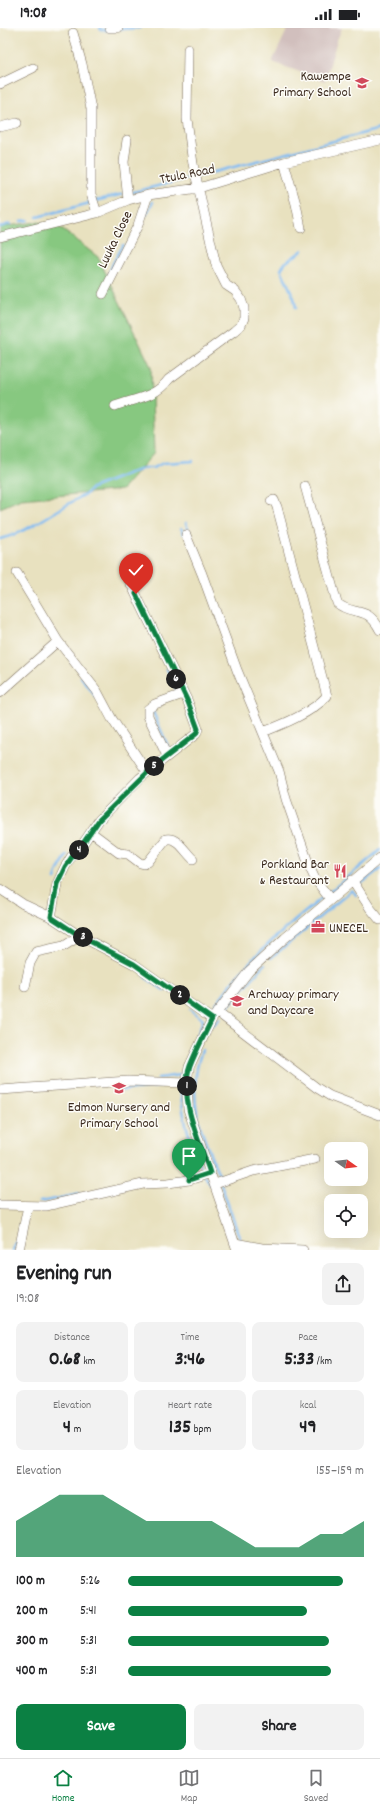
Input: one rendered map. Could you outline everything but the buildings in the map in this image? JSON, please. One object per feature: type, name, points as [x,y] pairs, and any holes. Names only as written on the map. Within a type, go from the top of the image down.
[{"type":"street","points":[[110,28],[118,28]]},
{"type":"street","points":[[73,33],[82,64],[91,109],[91,194],[97,214]]},
{"type":"street","points":[[115,406],[149,396],[164,385],[169,379],[238,328],[244,318],[244,308],[241,298],[235,291],[226,285],[216,265],[208,240],[199,188],[193,164],[188,120],[188,49]]},
{"type":"street","points":[[0,84],[33,68]]},
{"type":"street","points":[[0,127],[17,123]]},
{"type":"street","points":[[127,140],[124,162],[128,200]]},
{"type":"street","name":"Ttula Road","points":[[0,237],[97,214],[128,200],[148,195],[199,188],[284,162],[380,140]]},
{"type":"street","points":[[284,162],[301,228]]},
{"type":"street","name":"Luuka Close","points":[[103,294],[138,225],[148,195]]},
{"type":"street","points":[[305,486],[337,603],[343,607],[372,617],[380,630]]},
{"type":"street","points":[[263,732],[299,715],[318,704],[327,696],[277,507],[274,500],[271,501]]},
{"type":"street","points":[[186,535],[237,670],[279,771],[286,799],[310,868],[315,879],[330,900]]},
{"type":"street","points":[[17,573],[58,641],[97,691],[112,719],[147,772]]},
{"type":"street","points":[[51,917],[59,878],[72,857],[115,803],[147,772],[196,734],[198,729],[128,578]]},
{"type":"street","points":[[0,693],[58,641]]},
{"type":"street","points":[[167,756],[148,716],[148,709],[155,704],[183,694]]},
{"type":"street","points":[[92,833],[119,853],[128,854],[140,863],[144,864],[148,862],[166,839],[171,838],[176,840],[184,851],[193,858]]},
{"type":"street","points":[[303,1250],[236,1247],[188,1109],[187,1083],[189,1067],[214,1015],[249,971],[352,880],[380,858]]},
{"type":"street","points":[[352,880],[370,908],[380,920]]},
{"type":"street","points":[[0,889],[23,904],[51,917],[80,936],[134,964],[214,1015],[330,1096],[380,1115]]},
{"type":"street","points":[[25,987],[30,963],[36,952],[64,946],[80,936]]},
{"type":"street","points":[[0,1090],[128,1081],[187,1083]]},
{"type":"street","points":[[215,1184],[253,1171],[315,1159]]},
{"type":"street","points":[[0,1205],[16,1207],[46,1206],[143,1184],[189,1180],[210,1173]]},
{"type":"street","points":[[19,1250],[28,1206]]},
{"type":"shaded area","points":[[288,28],[342,28],[325,81],[272,62]]},
{"type":"green space","points":[[38,222],[59,227],[98,257],[151,367],[154,453],[122,490],[21,499],[0,508],[0,227]]},
{"type":"waterway","points":[[100,28],[101,30],[109,30]]},
{"type":"waterway","points":[[120,29],[140,28]]},
{"type":"waterway","points":[[199,176],[380,129]]},
{"type":"waterway","points":[[129,193],[194,177]]},
{"type":"waterway","points":[[95,201],[123,194]]},
{"type":"waterway","points":[[37,217],[90,203],[89,201]]},
{"type":"waterway","points":[[146,215],[153,202]]},
{"type":"waterway","points":[[21,221],[28,220]]},
{"type":"waterway","points":[[0,227],[10,224]]},
{"type":"waterway","points":[[109,274],[123,245]]},
{"type":"waterway","points":[[296,308],[294,298],[281,269],[285,263],[303,250]]},
{"type":"waterway","points":[[0,539],[22,531],[33,525],[86,494],[92,488],[127,474],[145,468],[153,468],[163,463],[193,461]]},
{"type":"waterway","points":[[186,523],[190,535]]},
{"type":"waterway","points":[[181,528],[184,534]]},
{"type":"waterway","points":[[167,669],[177,691],[175,694]]},
{"type":"waterway","points":[[81,677],[96,697]]},
{"type":"waterway","points":[[153,708],[153,712],[170,751]]},
{"type":"waterway","points":[[209,1013],[241,972],[268,944],[380,850]]},
{"type":"waterway","points":[[55,879],[58,870],[67,855]]},
{"type":"waterway","points":[[358,886],[380,869]]},
{"type":"waterway","points":[[271,958],[352,890],[356,895]]},
{"type":"waterway","points":[[40,917],[52,923]]},
{"type":"waterway","points":[[225,1010],[265,964]]},
{"type":"waterway","points":[[145,977],[165,991]]},
{"type":"waterway","points":[[188,1061],[203,1020],[190,1009]]},
{"type":"waterway","points":[[226,1010],[228,1016]]},
{"type":"waterway","points":[[213,1025],[220,1018]]},
{"type":"waterway","points":[[202,1050],[197,1067],[195,1100],[207,1147],[221,1179]]},
{"type":"waterway","points":[[185,1065],[182,1077],[181,1092],[186,1126],[197,1159],[210,1184]]},
{"type":"waterway","points":[[158,1078],[181,1075]]},
{"type":"waterway","points":[[113,1085],[116,1091],[162,1086]]},
{"type":"waterway","points":[[221,1184],[241,1242]]},
{"type":"waterway","points":[[40,1202],[80,1194]]},
{"type":"waterway","points":[[13,1250],[17,1241]]},
{"type":"place","name":"Kawempe Primary School","points":[[362,83]]},
{"type":"place","name":"Porkland Bar & Restaurant","points":[[340,871]]},
{"type":"place","name":"UNECEL","points":[[318,927]]},
{"type":"place","name":"Archway primary and Daycare","points":[[237,1001]]},
{"type":"place","name":"Edmon Nursery and Primary School","points":[[119,1088]]},
{"type":"route","points":[[136,594],[188,702],[198,729],[196,734],[140,778],[99,820],[65,867],[57,884],[51,917],[80,936],[144,970],[212,1019],[189,1067],[187,1082],[188,1109],[210,1173],[189,1180]]}]
